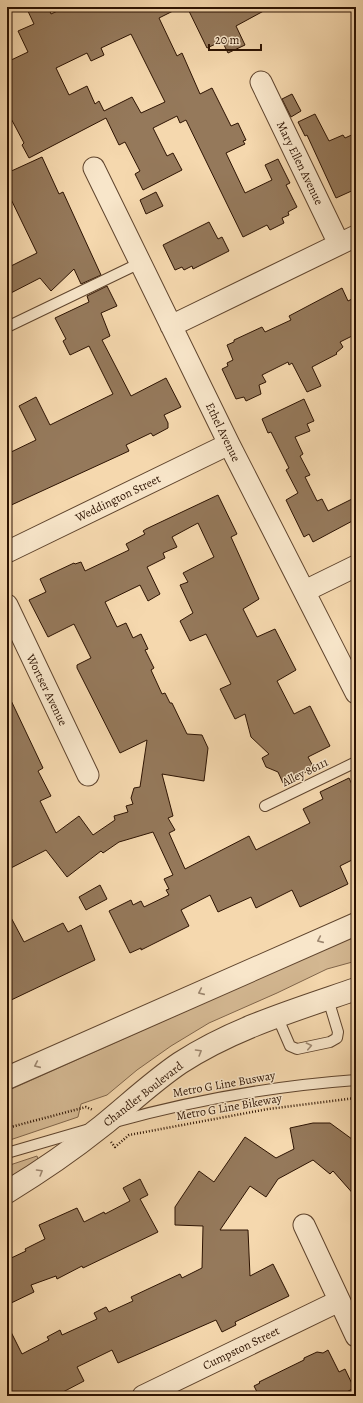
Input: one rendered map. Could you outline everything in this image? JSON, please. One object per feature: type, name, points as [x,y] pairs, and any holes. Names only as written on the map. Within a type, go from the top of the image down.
[{"type":"street","name":"Mary Ellen Avenue","points":[[261,82],[348,240]]},
{"type":"street","name":"Ethel Avenue","points":[[94,168],[229,444],[356,693]]},
{"type":"street","points":[[171,326],[348,240]]},
{"type":"street","name":"Weddington Street","points":[[7,552],[229,444]]},
{"type":"street","points":[[305,591],[356,566]]},
{"type":"street","name":"Wortser Avenue","points":[[7,606],[88,775]]},
{"type":"street","points":[[7,1078],[356,924]]},
{"type":"street","name":"Chandler Boulevard","points":[[7,1192],[46,1168],[102,1127],[152,1083],[180,1063],[217,1041],[277,1016],[356,989]]},
{"type":"street","points":[[304,1225],[338,1301],[356,1336]]},
{"type":"street","name":"Cumpston Street","points":[[143,1396],[338,1301]]},
{"type":"lane","points":[[7,327],[140,263]]},
{"type":"lane","name":"Alley 86111","points":[[265,806],[356,762]]},
{"type":"lane","points":[[277,1016],[290,1046],[297,1049],[330,1042],[338,1038],[338,1032],[328,999]]},
{"type":"lane","name":"Metro G Line Busway","points":[[7,1153],[164,1108],[229,1095],[308,1083],[356,1080]]},
{"type":"path","name":"Metro G Line Bikeway","points":[[102,1127],[115,1147],[129,1135],[268,1109],[356,1098]]},
{"type":"path","points":[[7,1128],[86,1106],[102,1127]]},
{"type":"shaded area","points":[[356,935],[356,961],[327,969],[209,1023],[171,1046],[137,1070],[107,1095],[81,1104],[78,1117],[7,1141],[7,1091]]},
{"type":"shaded area","points":[[37,1156],[38,1160],[7,1179],[7,1166]]},
{"type":"building","points":[[26,7],[48,7],[51,14],[66,7],[181,7],[159,18],[177,56],[182,53],[200,94],[212,88],[231,126],[238,123],[246,140],[243,141],[245,144],[226,153],[245,193],[272,180],[265,165],[278,159],[290,183],[286,185],[297,207],[288,212],[289,215],[282,218],[284,223],[270,230],[267,225],[243,237],[186,120],[180,123],[177,116],[153,128],[167,156],[173,153],[182,170],[143,190],[135,174],[140,171],[125,142],[119,145],[106,118],[29,158],[22,145],[24,143],[7,111],[7,62],[28,52],[18,31],[34,24]],"holes":[[[131,34],[165,102],[141,113],[132,97],[104,111],[99,101],[95,104],[87,86],[69,95],[56,68],[87,53],[91,61],[104,55],[101,48]]]},
{"type":"building","points":[[187,7],[271,7],[236,26],[245,45],[228,53],[222,41],[207,48]]},
{"type":"building","points":[[292,94],[301,111],[291,117],[282,99]]},
{"type":"building","points":[[315,114],[329,141],[343,135],[345,138],[356,133],[356,189],[336,198],[307,135],[305,136],[298,122]]},
{"type":"building","points":[[42,157],[59,194],[63,192],[101,275],[81,284],[74,269],[51,291],[40,278],[7,295],[7,268],[37,253],[7,191],[7,173]]},
{"type":"building","points":[[156,192],[163,206],[146,214],[140,200]]},
{"type":"building","points":[[209,222],[218,239],[222,237],[229,251],[193,269],[192,266],[184,270],[182,267],[175,270],[163,245]]},
{"type":"building","points":[[107,286],[117,306],[101,313],[110,336],[102,340],[131,396],[166,378],[181,407],[164,415],[168,423],[168,428],[153,436],[151,433],[126,445],[129,451],[7,507],[7,454],[36,440],[19,406],[36,397],[50,425],[113,394],[89,346],[70,355],[63,341],[66,339],[55,318],[89,302],[87,296]]},
{"type":"building","points":[[342,288],[348,301],[356,297],[356,334],[340,342],[343,347],[336,353],[337,354],[312,367],[321,386],[307,392],[292,363],[289,365],[288,362],[262,375],[266,382],[259,385],[261,394],[246,401],[244,397],[236,399],[222,369],[228,366],[227,363],[233,360],[227,345],[234,342],[234,340],[262,327],[265,332],[291,320],[289,316]]},
{"type":"building","points":[[304,399],[314,421],[307,424],[310,431],[295,437],[303,454],[300,456],[310,475],[305,477],[317,501],[322,499],[328,511],[356,497],[356,519],[313,542],[309,534],[304,537],[286,500],[298,493],[286,470],[289,468],[271,432],[268,433],[262,419]]},
{"type":"building","points":[[218,495],[237,534],[231,537],[259,599],[243,609],[257,637],[275,629],[296,670],[277,681],[294,714],[310,706],[330,746],[308,757],[314,768],[283,783],[278,772],[266,767],[262,758],[269,754],[251,737],[245,714],[235,719],[220,689],[231,684],[206,634],[190,641],[180,621],[193,613],[180,585],[188,582],[183,573],[214,557],[198,523],[172,537],[177,547],[163,553],[165,558],[147,567],[160,594],[148,601],[140,585],[105,602],[117,627],[126,623],[133,638],[141,634],[148,649],[145,650],[154,668],[151,670],[162,694],[165,693],[170,703],[172,703],[187,734],[202,735],[208,748],[204,781],[162,774],[173,816],[168,818],[175,830],[169,833],[185,869],[249,836],[256,850],[310,823],[303,809],[323,799],[320,792],[349,778],[356,793],[356,858],[340,866],[348,884],[300,907],[292,890],[256,908],[251,897],[218,912],[210,895],[181,910],[189,926],[141,950],[141,948],[130,953],[109,911],[131,900],[133,905],[141,901],[144,907],[169,895],[166,890],[169,889],[164,879],[173,875],[153,832],[119,842],[103,853],[101,851],[67,877],[46,850],[7,870],[7,692],[43,768],[38,771],[51,796],[40,801],[56,833],[79,816],[93,835],[115,820],[114,816],[128,812],[126,806],[133,804],[131,798],[134,788],[140,787],[147,740],[120,753],[77,668],[77,665],[91,658],[74,624],[48,637],[29,600],[46,592],[40,579],[74,563],[81,562],[85,571],[129,550],[126,544],[145,534],[143,531],[146,529]]},
{"type":"building","points":[[100,885],[107,899],[86,910],[79,897]]},
{"type":"building","points":[[7,910],[24,942],[63,923],[68,932],[81,925],[95,960],[7,1002]]},
{"type":"building","points":[[313,1123],[330,1123],[356,1142],[356,1197],[333,1171],[330,1174],[313,1160],[278,1179],[266,1197],[250,1186],[220,1230],[248,1230],[250,1276],[273,1264],[289,1296],[235,1322],[236,1325],[222,1332],[216,1320],[118,1363],[112,1350],[77,1367],[84,1381],[63,1392],[65,1396],[7,1396],[7,1324],[22,1354],[49,1340],[47,1337],[60,1330],[62,1335],[97,1319],[94,1313],[106,1307],[109,1312],[133,1301],[131,1297],[180,1274],[182,1278],[202,1268],[203,1226],[175,1225],[175,1207],[199,1171],[214,1182],[245,1137],[276,1158],[294,1149],[290,1128]]},
{"type":"building","points":[[140,1179],[148,1195],[140,1199],[158,1232],[83,1268],[82,1266],[57,1279],[56,1276],[31,1285],[34,1292],[7,1305],[7,1260],[26,1251],[25,1249],[45,1239],[39,1225],[77,1208],[84,1222],[104,1212],[105,1214],[130,1201],[123,1188]]},
{"type":"building","points":[[328,1350],[339,1372],[345,1369],[354,1388],[339,1396],[259,1396],[254,1386],[260,1383],[259,1382],[304,1360],[304,1358],[317,1352],[323,1353]]}]
